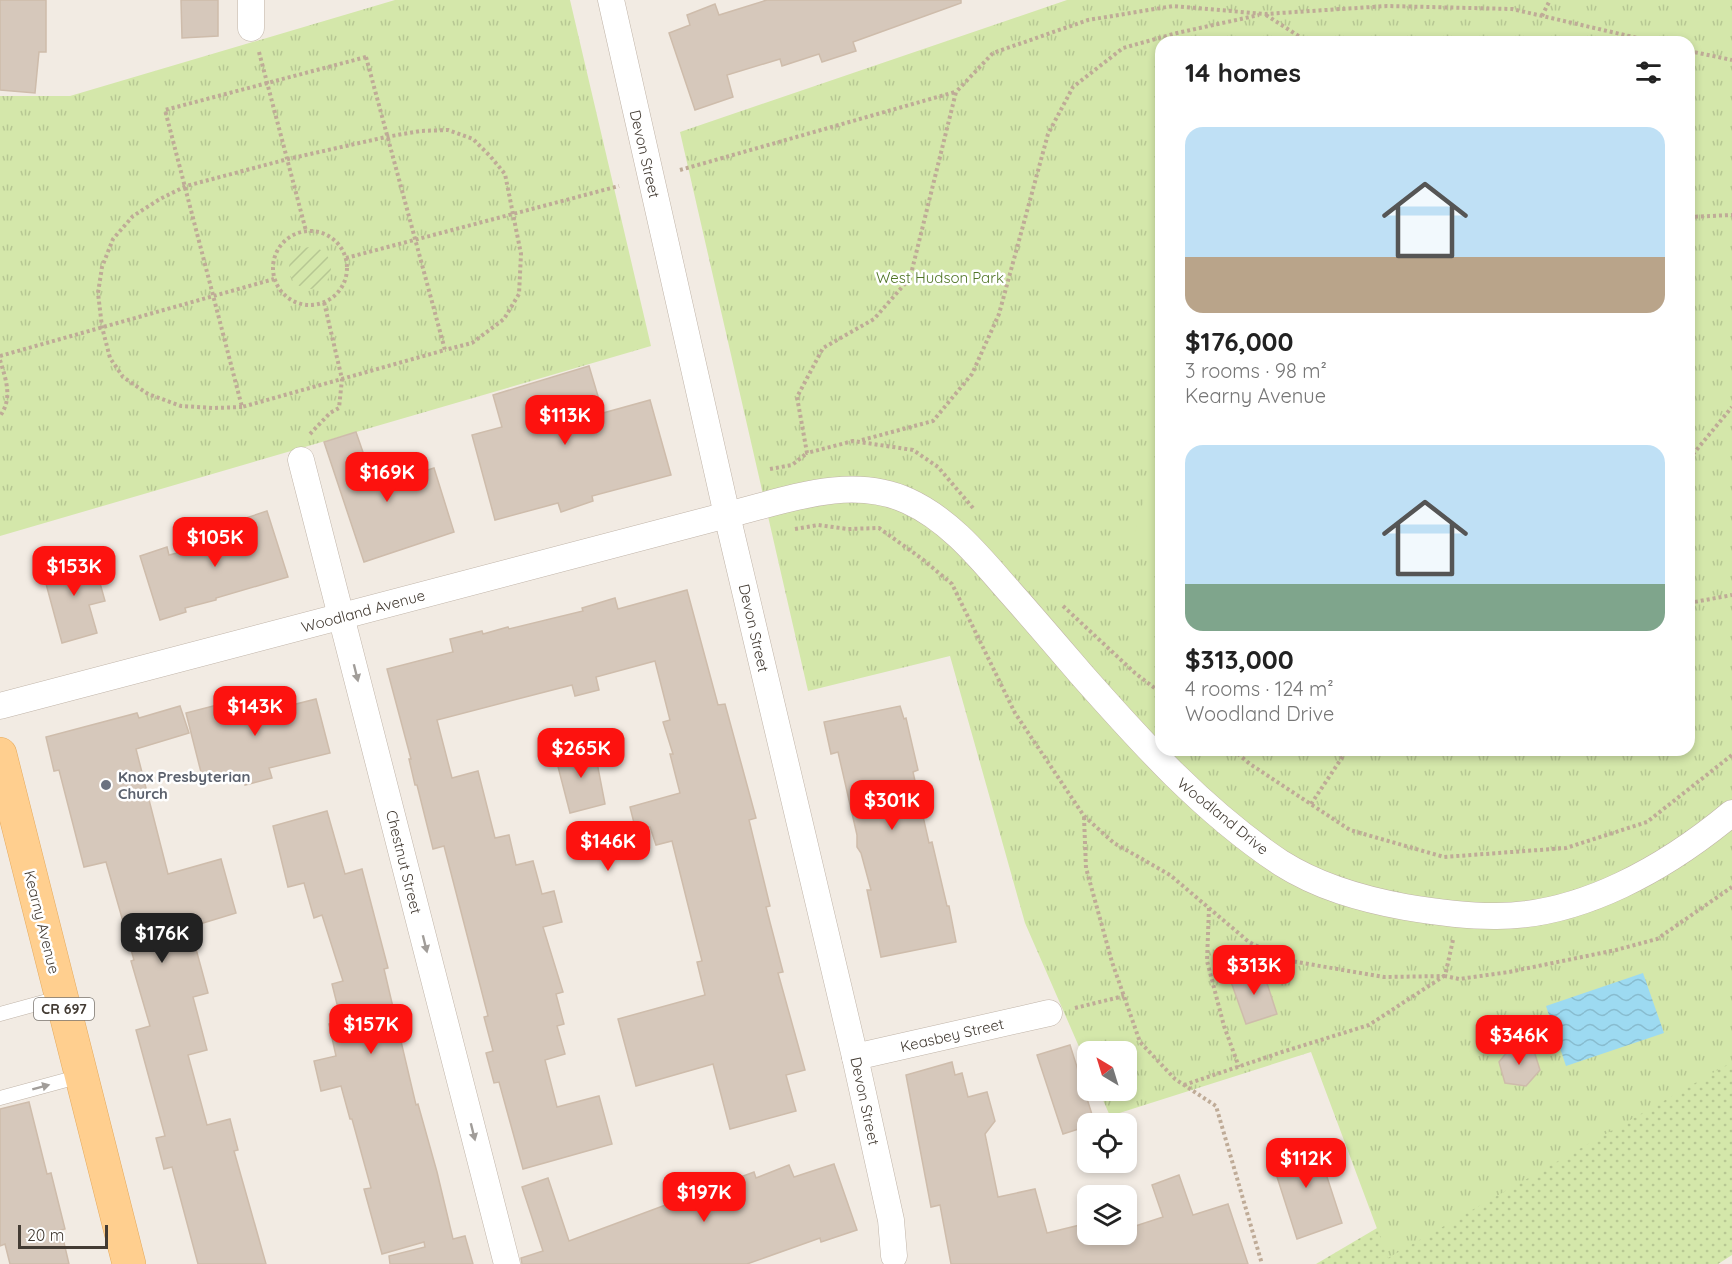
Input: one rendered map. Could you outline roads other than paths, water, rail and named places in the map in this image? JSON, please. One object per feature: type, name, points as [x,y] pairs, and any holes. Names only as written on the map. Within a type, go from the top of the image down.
[{"type":"main road","name":"Kearny Avenue","points":[[0,754],[129,1264]]},
{"type":"street","points":[[251,0],[251,28]]},
{"type":"street","name":"Devon Street","points":[[616,1],[727,514],[855,1057],[891,1220],[894,1261]]},
{"type":"street","name":"Chestnut Street","points":[[300,460],[507,1264]]},
{"type":"street","name":"Woodland Drive","points":[[727,514],[847,488],[887,493],[928,511],[978,556],[1144,746],[1183,784],[1282,864],[1345,894],[1393,905],[1460,915],[1495,916],[1552,909],[1582,900],[1642,874],[1672,857],[1732,813]]},
{"type":"street","name":"Woodland Avenue","points":[[0,706],[727,514]]},
{"type":"street","name":"Keasbey Street","points":[[855,1057],[1049,1013]]},
{"type":"lane","points":[[0,1014],[62,997]]},
{"type":"lane","points":[[0,1098],[81,1076]]},
{"type":"water","points":[[1643,973],[1664,1033],[1566,1066],[1546,1006]]},
{"type":"place","name":"Knox Presbyterian Church","points":[[106,785]]},
{"type":"park label","name":"West Hudson Park","points":[[940,277]]}]
